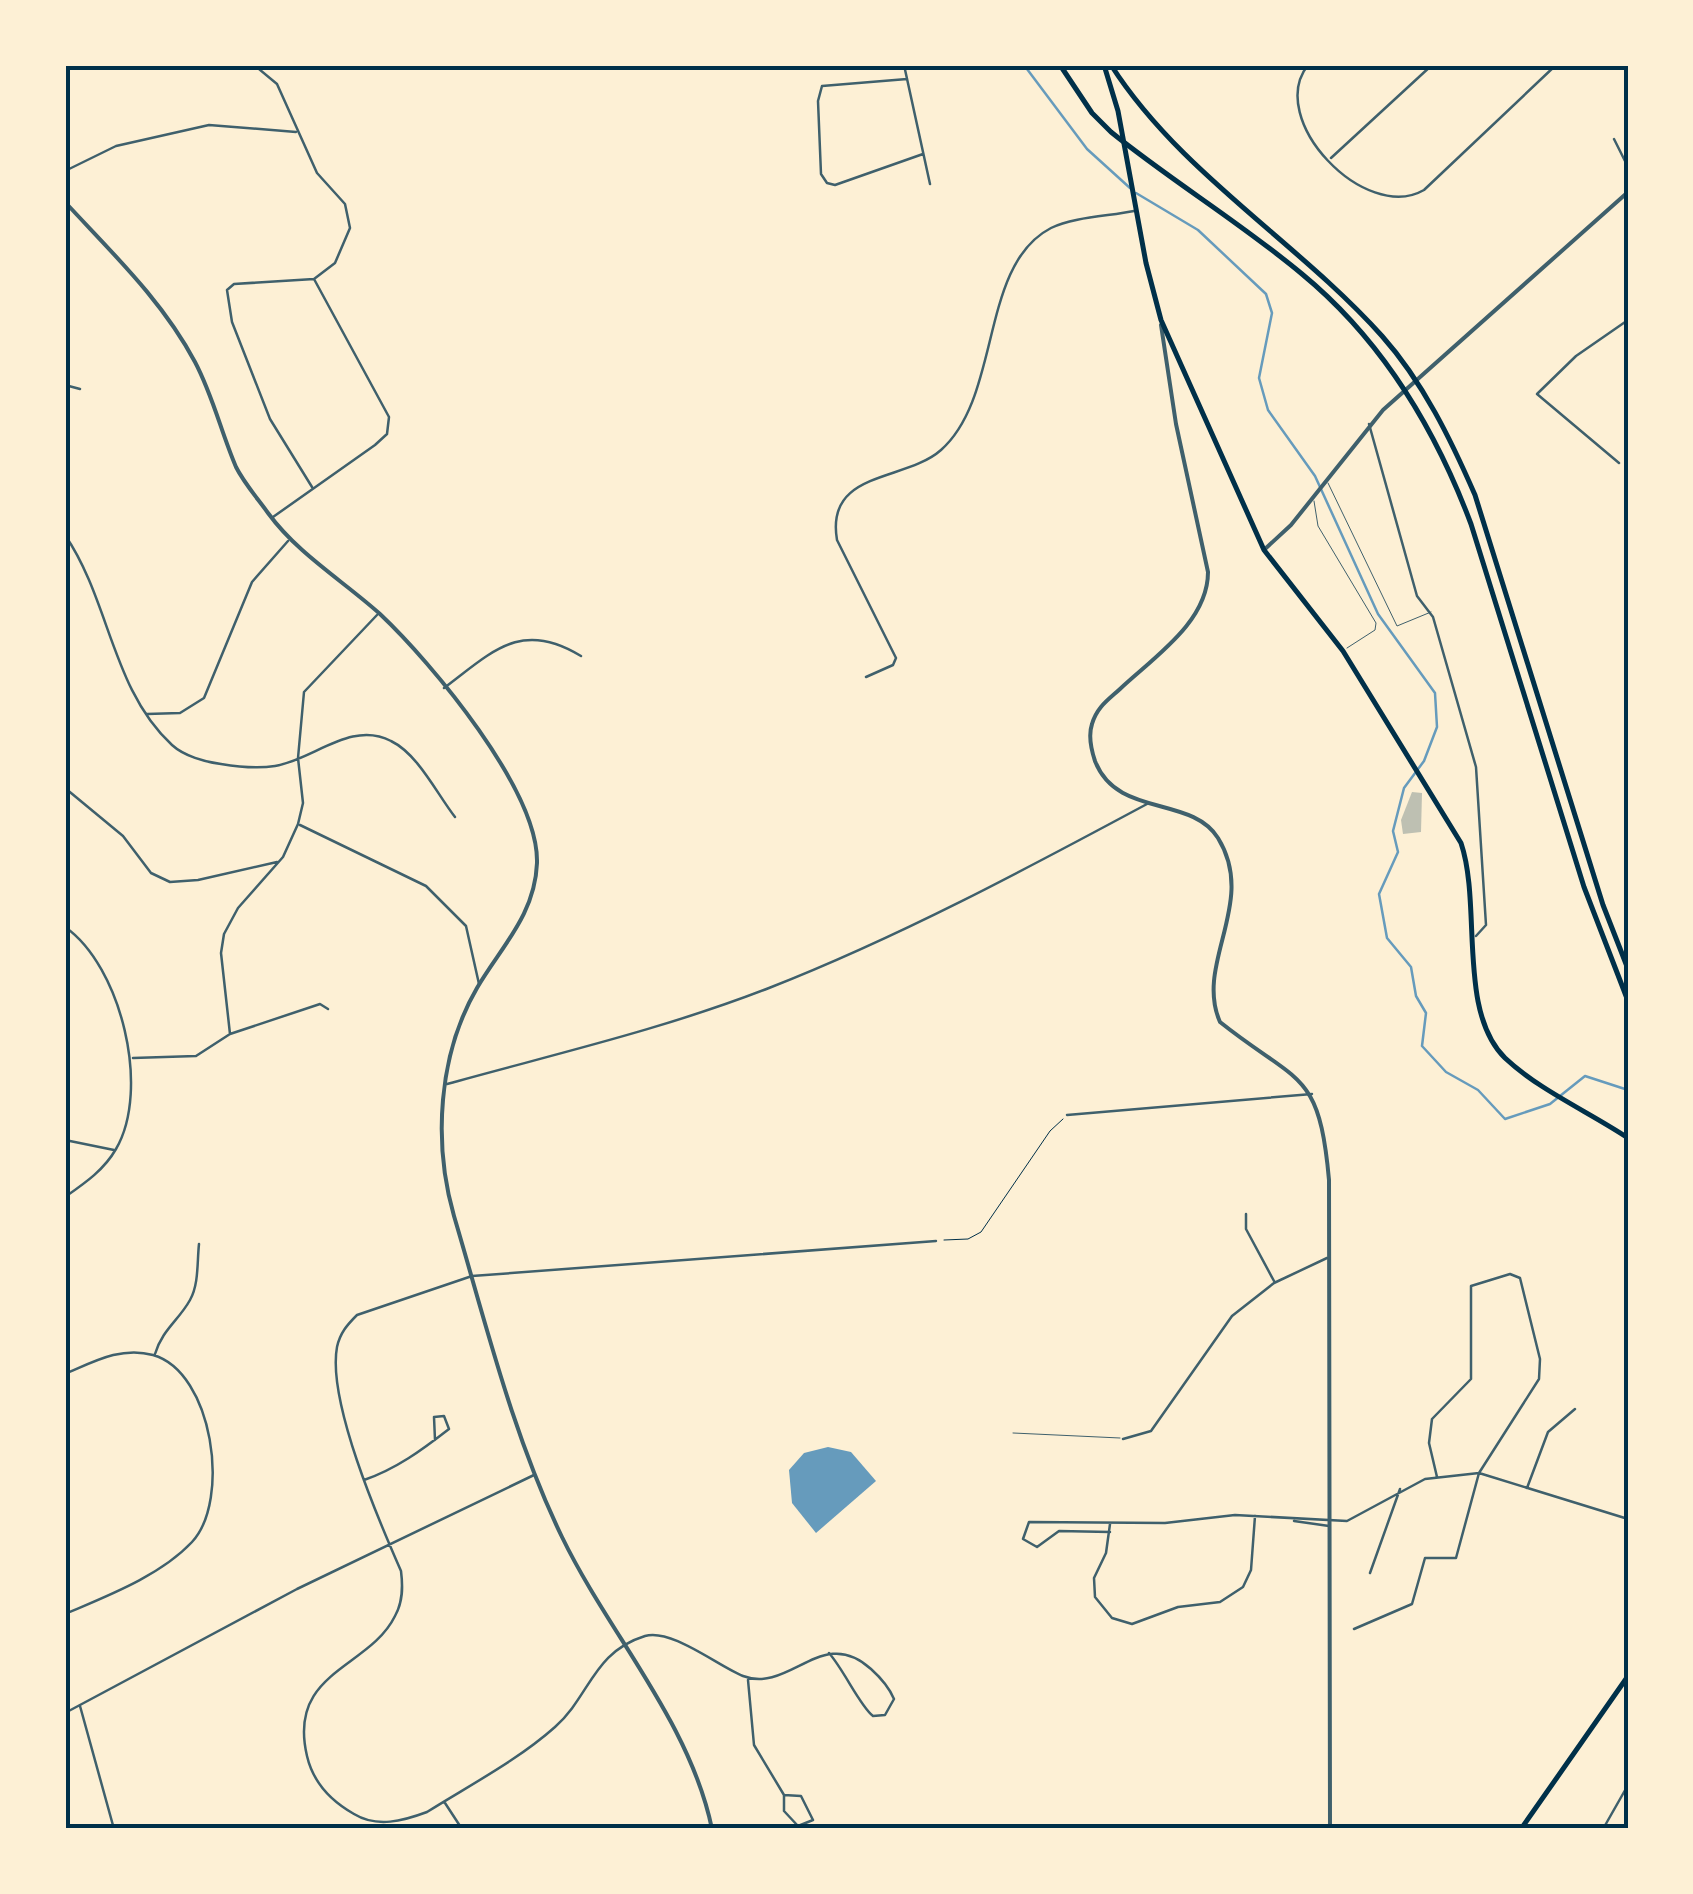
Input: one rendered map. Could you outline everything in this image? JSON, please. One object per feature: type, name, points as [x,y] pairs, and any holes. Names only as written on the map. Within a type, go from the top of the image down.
[{"type":"main road","points":[[1060,65],[1092,113],[1134,151],[1305,276],[1354,325],[1418,410],[1454,479],[1471,524],[1584,887],[1628,1001]]},
{"type":"main road","points":[[1108,65],[1161,320],[1264,550],[1343,651],[1414,762],[1465,855],[1479,1004],[1488,1034],[1514,1065],[1628,1138]]},
{"type":"main road","points":[[1108,65],[1159,127],[1320,272],[1403,363],[1428,401],[1475,495],[1593,872],[1628,969]]},
{"type":"main road","points":[[1521,1829],[1628,1676]]},
{"type":"street","points":[[254,65],[277,84],[317,173],[345,204],[350,228],[335,263],[314,278],[234,284],[226,290],[232,322],[270,419],[313,488]]},
{"type":"street","points":[[904,65],[930,184]]},
{"type":"street","points":[[1308,65],[1298,84],[1298,99],[1302,123],[1315,143],[1349,180],[1375,195],[1398,200],[1412,197],[1488,134],[1556,65]]},
{"type":"street","points":[[1330,159],[1432,65]]},
{"type":"street","points":[[907,79],[822,86],[818,101],[821,174],[826,183],[836,185],[923,154]]},
{"type":"street","points":[[65,171],[116,146],[209,125],[298,132]]},
{"type":"street","points":[[1614,139],[1628,167]]},
{"type":"street","points":[[1264,550],[1315,495],[1369,424],[1628,192]]},
{"type":"street","points":[[65,202],[160,305],[215,403],[238,470],[271,518],[289,540],[379,613],[444,688],[516,786],[531,822],[537,853],[535,884],[526,910],[479,984],[456,1030],[445,1084],[445,1174],[472,1276],[534,1475],[564,1542],[684,1751],[712,1829]]},
{"type":"street","points":[[866,677],[894,665],[896,658],[837,540],[833,518],[837,509],[870,480],[942,450],[971,404],[1006,283],[1019,260],[1051,228],[1136,211]]},
{"type":"street","points":[[271,518],[387,434],[388,417],[314,278]]},
{"type":"street","points":[[1161,320],[1176,424],[1208,572],[1207,591],[1194,618],[1098,708],[1090,732],[1101,776],[1112,790],[1200,823],[1215,834],[1234,874],[1214,1002],[1220,1022],[1290,1071],[1312,1094],[1324,1127],[1329,1180],[1330,1829]]},
{"type":"street","points":[[1619,463],[1537,394],[1576,356],[1628,320]]},
{"type":"street","points":[[65,385],[80,389]]},
{"type":"street","points":[[1369,424],[1417,596],[1431,612],[1480,795],[1486,925],[1474,936]]},
{"type":"street","points":[[65,535],[89,570],[131,692],[174,747],[206,762],[276,766],[362,734],[390,740],[408,754],[455,817]]},
{"type":"street","points":[[146,714],[180,714],[204,698],[252,582],[289,540]]},
{"type":"street","points":[[230,1034],[221,953],[224,934],[238,908],[278,862],[298,824],[303,803],[298,758],[304,692],[379,613]]},
{"type":"street","points":[[444,688],[515,640],[537,638],[580,656]]},
{"type":"street","points":[[65,788],[123,836],[152,872],[170,882],[230,874],[278,862]]},
{"type":"street","points":[[445,1084],[628,1037],[767,988],[864,948],[1148,803]]},
{"type":"street","points":[[298,824],[426,886],[466,926],[479,984]]},
{"type":"street","points":[[65,927],[94,953],[122,1018],[130,1058],[125,1128],[115,1150],[99,1172],[65,1196]]},
{"type":"street","points":[[130,1058],[196,1056],[230,1034],[320,1004],[328,1008]]},
{"type":"street","points":[[1067,1115],[1312,1094]]},
{"type":"street","points":[[65,1140],[115,1150]]},
{"type":"street","points":[[1246,1214],[1246,1229],[1274,1283]]},
{"type":"street","points":[[829,1653],[850,1677],[864,1709],[873,1716],[885,1714],[894,1699],[878,1675],[851,1654],[829,1653],[773,1675],[748,1678],[665,1636],[646,1635],[597,1666],[570,1710],[547,1734],[444,1802],[406,1820],[374,1822],[346,1810],[320,1786],[310,1767],[304,1728],[310,1705],[326,1680],[386,1630],[395,1617],[403,1586],[362,1481],[338,1378],[336,1351],[342,1329],[357,1315],[472,1276],[936,1241]]},
{"type":"street","points":[[155,1355],[160,1338],[190,1302],[196,1286],[199,1244]]},
{"type":"street","points":[[1124,1439],[1150,1431],[1232,1316],[1274,1283],[1329,1257]]},
{"type":"street","points":[[1354,1629],[1412,1604],[1425,1558],[1456,1558],[1479,1473],[1537,1386],[1541,1372],[1520,1278],[1510,1274],[1471,1286],[1470,1379],[1464,1390],[1437,1410],[1430,1428],[1437,1477]]},
{"type":"street","points":[[65,1374],[127,1351],[155,1355],[178,1368],[193,1387],[203,1416],[214,1494],[207,1520],[192,1542],[166,1563],[65,1614]]},
{"type":"street","points":[[1526,1489],[1544,1438],[1575,1410]]},
{"type":"street","points":[[362,1481],[388,1472],[435,1440],[449,1429],[444,1416],[434,1418],[435,1440]]},
{"type":"street","points":[[1110,1532],[1060,1531],[1037,1546],[1022,1539],[1029,1522],[1255,1516],[1328,1523],[1356,1518],[1401,1488],[1437,1477],[1479,1473],[1628,1519]]},
{"type":"street","points":[[65,1713],[389,1544],[534,1475]]},
{"type":"street","points":[[1370,1573],[1401,1488]]},
{"type":"street","points":[[1111,1522],[1106,1553],[1094,1578],[1094,1597],[1112,1618],[1132,1624],[1178,1607],[1220,1602],[1243,1587],[1251,1570],[1255,1516]]},
{"type":"street","points":[[748,1678],[754,1745],[784,1795],[784,1812],[798,1826],[813,1820],[801,1796],[784,1795]]},
{"type":"street","points":[[79,1705],[114,1829]]},
{"type":"street","points":[[1603,1829],[1628,1785]]},
{"type":"street","points":[[444,1802],[462,1829]]},
{"type":"street","points":[[372,1829],[374,1822]]},
{"type":"street","points":[[213,1829],[225,1826]]},
{"type":"lane","points":[[1324,483],[1396,626],[1431,612]]},
{"type":"lane","points":[[1315,495],[1318,526],[1376,623],[1375,630],[1343,651]]},
{"type":"lane","points":[[1014,1433],[1124,1439]]},
{"type":"path","points":[[936,1241],[968,1238],[982,1232],[1050,1131],[1067,1115]]},
{"type":"water","points":[[828,1447],[851,1452],[876,1481],[816,1533],[792,1503],[789,1470],[804,1453]]},
{"type":"building","points":[[1412,792],[1422,793],[1421,832],[1403,834],[1401,820]]},
{"type":"waterway","points":[[1024,65],[1087,149],[1130,188]]},
{"type":"waterway","points":[[1136,193],[1198,230],[1266,294],[1272,313],[1259,378],[1268,410],[1315,476],[1378,614],[1435,693],[1437,727],[1424,761],[1404,788],[1393,831],[1398,852],[1379,894],[1387,938],[1411,967],[1416,996],[1426,1013],[1422,1046],[1446,1072],[1478,1090],[1505,1119],[1550,1104],[1585,1076],[1628,1090]]}]
